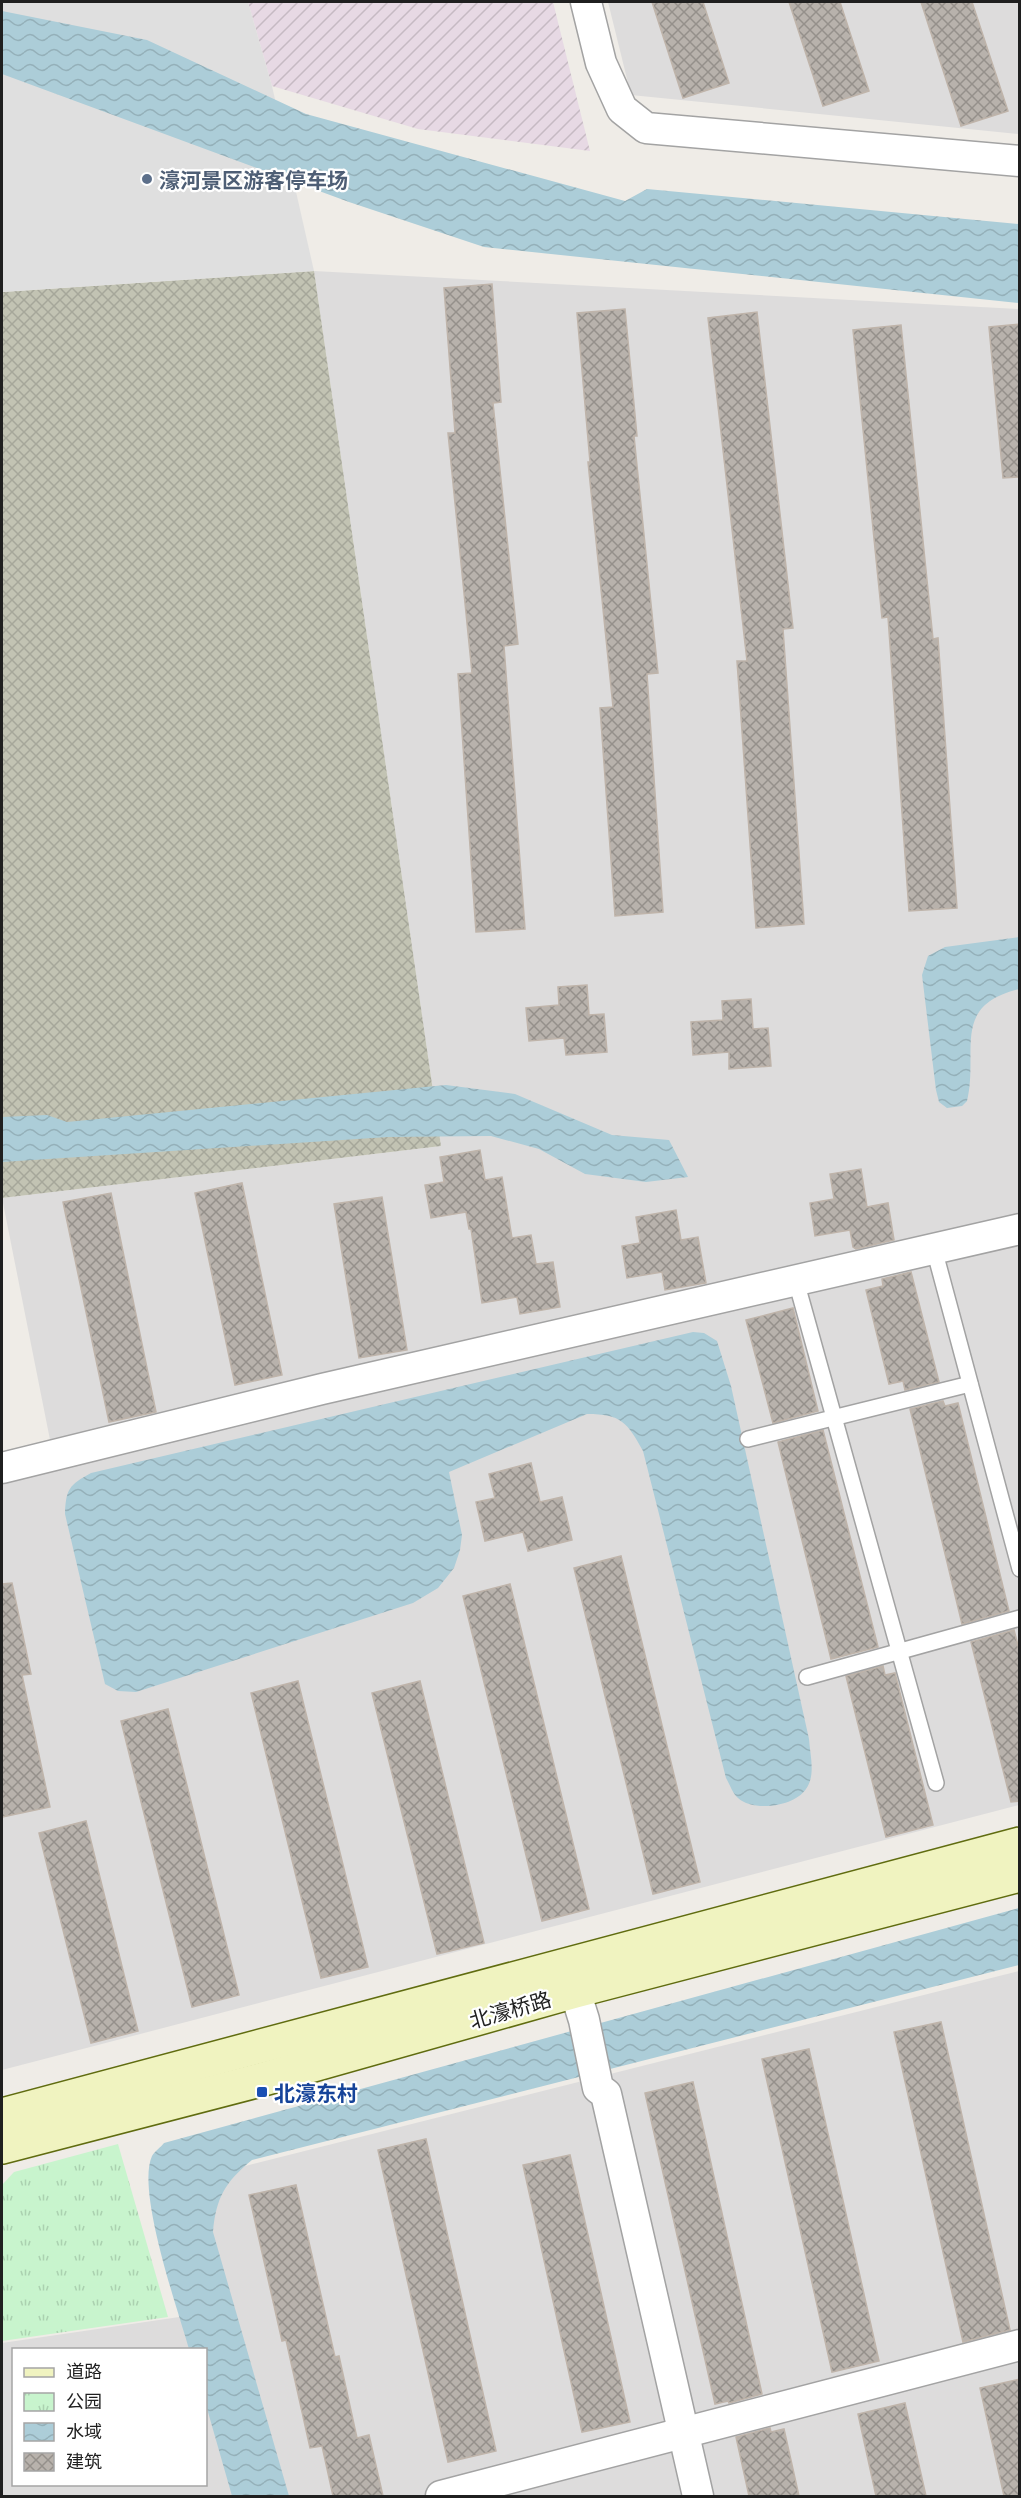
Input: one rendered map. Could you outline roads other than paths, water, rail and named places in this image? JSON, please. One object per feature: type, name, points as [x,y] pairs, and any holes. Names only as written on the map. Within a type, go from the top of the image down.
[{"type":"main road","name":"北濠桥路","points":[[2,2115],[258,2049],[619,1950],[1020,1844]]},
{"type":"main road","name":"北濠桥路","points":[[2,2147],[260,2080],[580,2005],[1020,1875]]},
{"type":"street","points":[[586,2],[601,63],[622,109],[646,128],[1020,161]]},
{"type":"street","points":[[2,1468],[322,1389],[1020,1230]]},
{"type":"street","points":[[580,2005],[598,2088],[606,2094],[681,2433],[698,2496]]},
{"type":"street","points":[[441,2496],[1020,2345]]},
{"type":"lane","points":[[934,1250],[1018,1559]]},
{"type":"lane","points":[[796,1281],[936,1783]]},
{"type":"lane","points":[[748,1439],[970,1384]]},
{"type":"lane","points":[[807,1677],[1020,1618]]},
{"type":"water","points":[[2,11],[147,40],[306,114],[625,201],[647,189],[1019,224],[1019,303],[484,247],[349,202],[2,74]]},
{"type":"water","points":[[1019,937],[1019,989],[997,997],[983,1007],[975,1019],[967,1101],[962,1106],[947,1108],[939,1102],[936,1090],[922,975],[928,956],[945,947]]},
{"type":"water","points":[[446,1085],[515,1094],[612,1135],[669,1140],[688,1177],[646,1182],[585,1174],[539,1149],[491,1136],[388,1137],[2,1162],[2,1117],[47,1115],[67,1122]]},
{"type":"water","points":[[693,1332],[704,1333],[717,1341],[731,1386],[809,1739],[811,1778],[806,1789],[792,1800],[773,1806],[753,1805],[738,1798],[726,1778],[643,1451],[622,1422],[599,1414],[587,1414],[449,1472],[462,1535],[460,1550],[454,1568],[438,1588],[413,1603],[136,1692],[118,1691],[105,1684],[65,1514],[66,1499],[70,1489],[84,1477],[91,1473]]},
{"type":"water","points":[[1019,1908],[1019,1965],[252,2160],[235,2176],[224,2192],[214,2220],[213,2232],[289,2496],[232,2496],[207,2408],[207,2348],[189,2348],[160,2251],[154,2222],[149,2195],[149,2173],[152,2156],[164,2143]]},
{"type":"place","name":"濠河景区游客停车场","points":[[147,179]]},
{"type":"place","name":"北濠东村","points":[[262,2092]]}]
